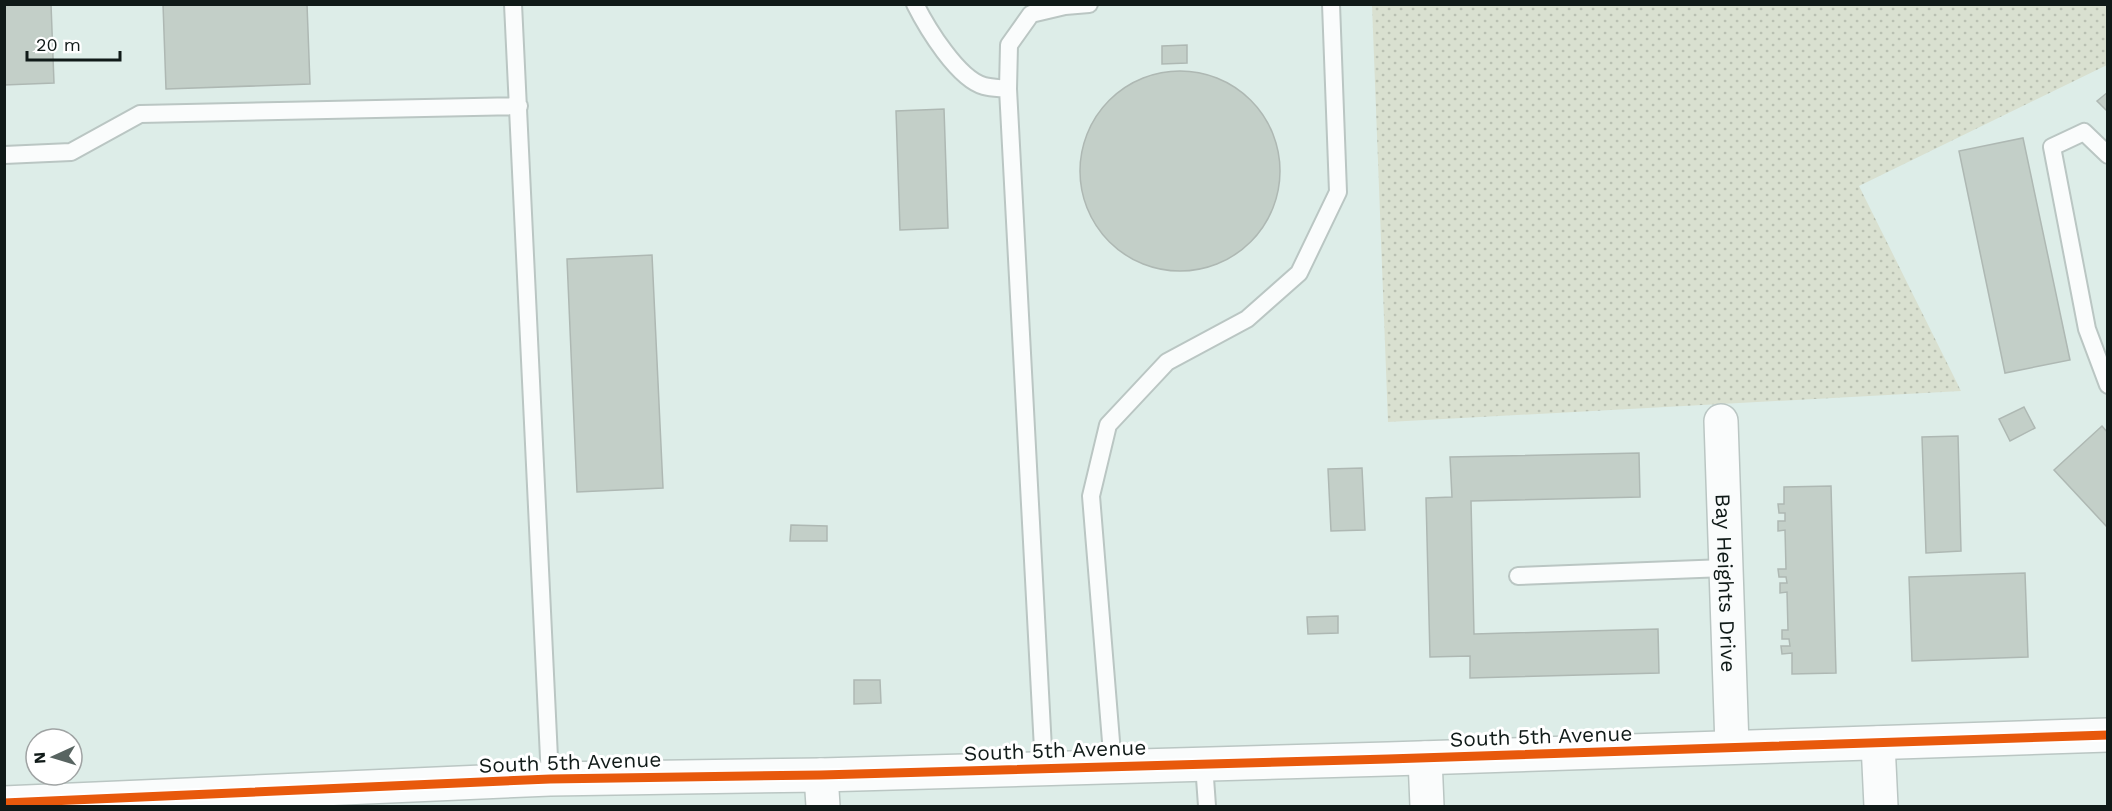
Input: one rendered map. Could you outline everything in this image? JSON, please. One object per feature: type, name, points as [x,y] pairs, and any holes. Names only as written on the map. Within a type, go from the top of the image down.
[{"type":"street","name":"Bay Heights Drive","points":[[1721,421],[1732,746]]},
{"type":"street","name":"South 5th Avenue","points":[[4,803],[366,797],[550,779],[822,791],[1044,768],[1425,758],[2108,735]]},
{"type":"street","points":[[1878,743],[1881,807]]},
{"type":"street","points":[[1425,758],[1427,807]]},
{"type":"lane","points":[[513,4],[550,779]]},
{"type":"lane","points":[[915,4],[933,40],[962,69],[982,86],[1008,89]]},
{"type":"lane","points":[[1044,768],[1008,89],[1009,45],[1031,14],[1065,6],[1089,4]]},
{"type":"lane","points":[[1113,766],[1091,496],[1108,425],[1167,362],[1247,319],[1299,273],[1338,192],[1331,4]]},
{"type":"lane","points":[[4,155],[71,152],[140,114],[519,106]]},
{"type":"lane","points":[[2108,155],[2084,132],[2052,147],[2087,329],[2108,385]]},
{"type":"lane","points":[[1518,576],[1725,568]]},
{"type":"lane","points":[[1204,764],[1207,807]]},
{"type":"green space","points":[[1372,5],[2107,5],[2107,65],[1859,186],[1961,391],[1388,422]]},
{"type":"building","points":[[4,4],[51,4],[54,83],[4,85]]},
{"type":"building","points":[[163,4],[307,4],[310,84],[166,89]]},
{"type":"building","points":[[1187,45],[1187,63],[1162,64],[1162,46]]},
{"type":"building","points":[[1190,71],[1200,72],[1227,82],[1244,93],[1258,107],[1273,133],[1279,151],[1279,191],[1269,218],[1258,235],[1244,249],[1227,260],[1200,270],[1170,271],[1160,270],[1133,260],[1116,249],[1102,235],[1091,218],[1081,191],[1080,161],[1081,151],[1091,124],[1102,107],[1116,93],[1133,82],[1160,72]]},
{"type":"building","points":[[2108,92],[2108,112],[2097,101]]},
{"type":"building","points":[[944,109],[948,228],[900,230],[896,111]]},
{"type":"building","points":[[2023,138],[2070,360],[2005,373],[1959,151]]},
{"type":"building","points":[[652,255],[663,488],[577,492],[567,259]]},
{"type":"building","points":[[2024,407],[2035,428],[2010,441],[1999,419]]},
{"type":"building","points":[[2102,426],[2108,433],[2108,528],[2054,470]]},
{"type":"building","points":[[1958,436],[1961,551],[1926,553],[1922,437]]},
{"type":"building","points":[[1639,453],[1640,497],[1471,501],[1474,634],[1658,629],[1659,673],[1470,678],[1470,656],[1430,657],[1426,498],[1452,497],[1450,457]]},
{"type":"building","points":[[1362,468],[1365,530],[1331,531],[1328,469]]},
{"type":"building","points":[[1831,486],[1836,673],[1792,674],[1792,653],[1782,654],[1781,646],[1790,646],[1789,639],[1782,639],[1782,630],[1788,630],[1787,592],[1780,593],[1780,583],[1787,583],[1786,577],[1779,577],[1778,569],[1786,569],[1785,530],[1778,531],[1778,521],[1785,521],[1785,513],[1779,513],[1778,504],[1784,504],[1784,487]]},
{"type":"building","points":[[791,525],[827,526],[827,541],[790,541]]},
{"type":"building","points":[[2025,573],[2028,657],[1912,661],[1909,577]]},
{"type":"building","points":[[1338,616],[1338,633],[1308,634],[1307,617]]},
{"type":"building","points":[[854,680],[880,680],[881,703],[854,704]]},
{"type":"cycle path","points":[[4,803],[550,779],[821,775],[1388,759],[2108,735]]}]
